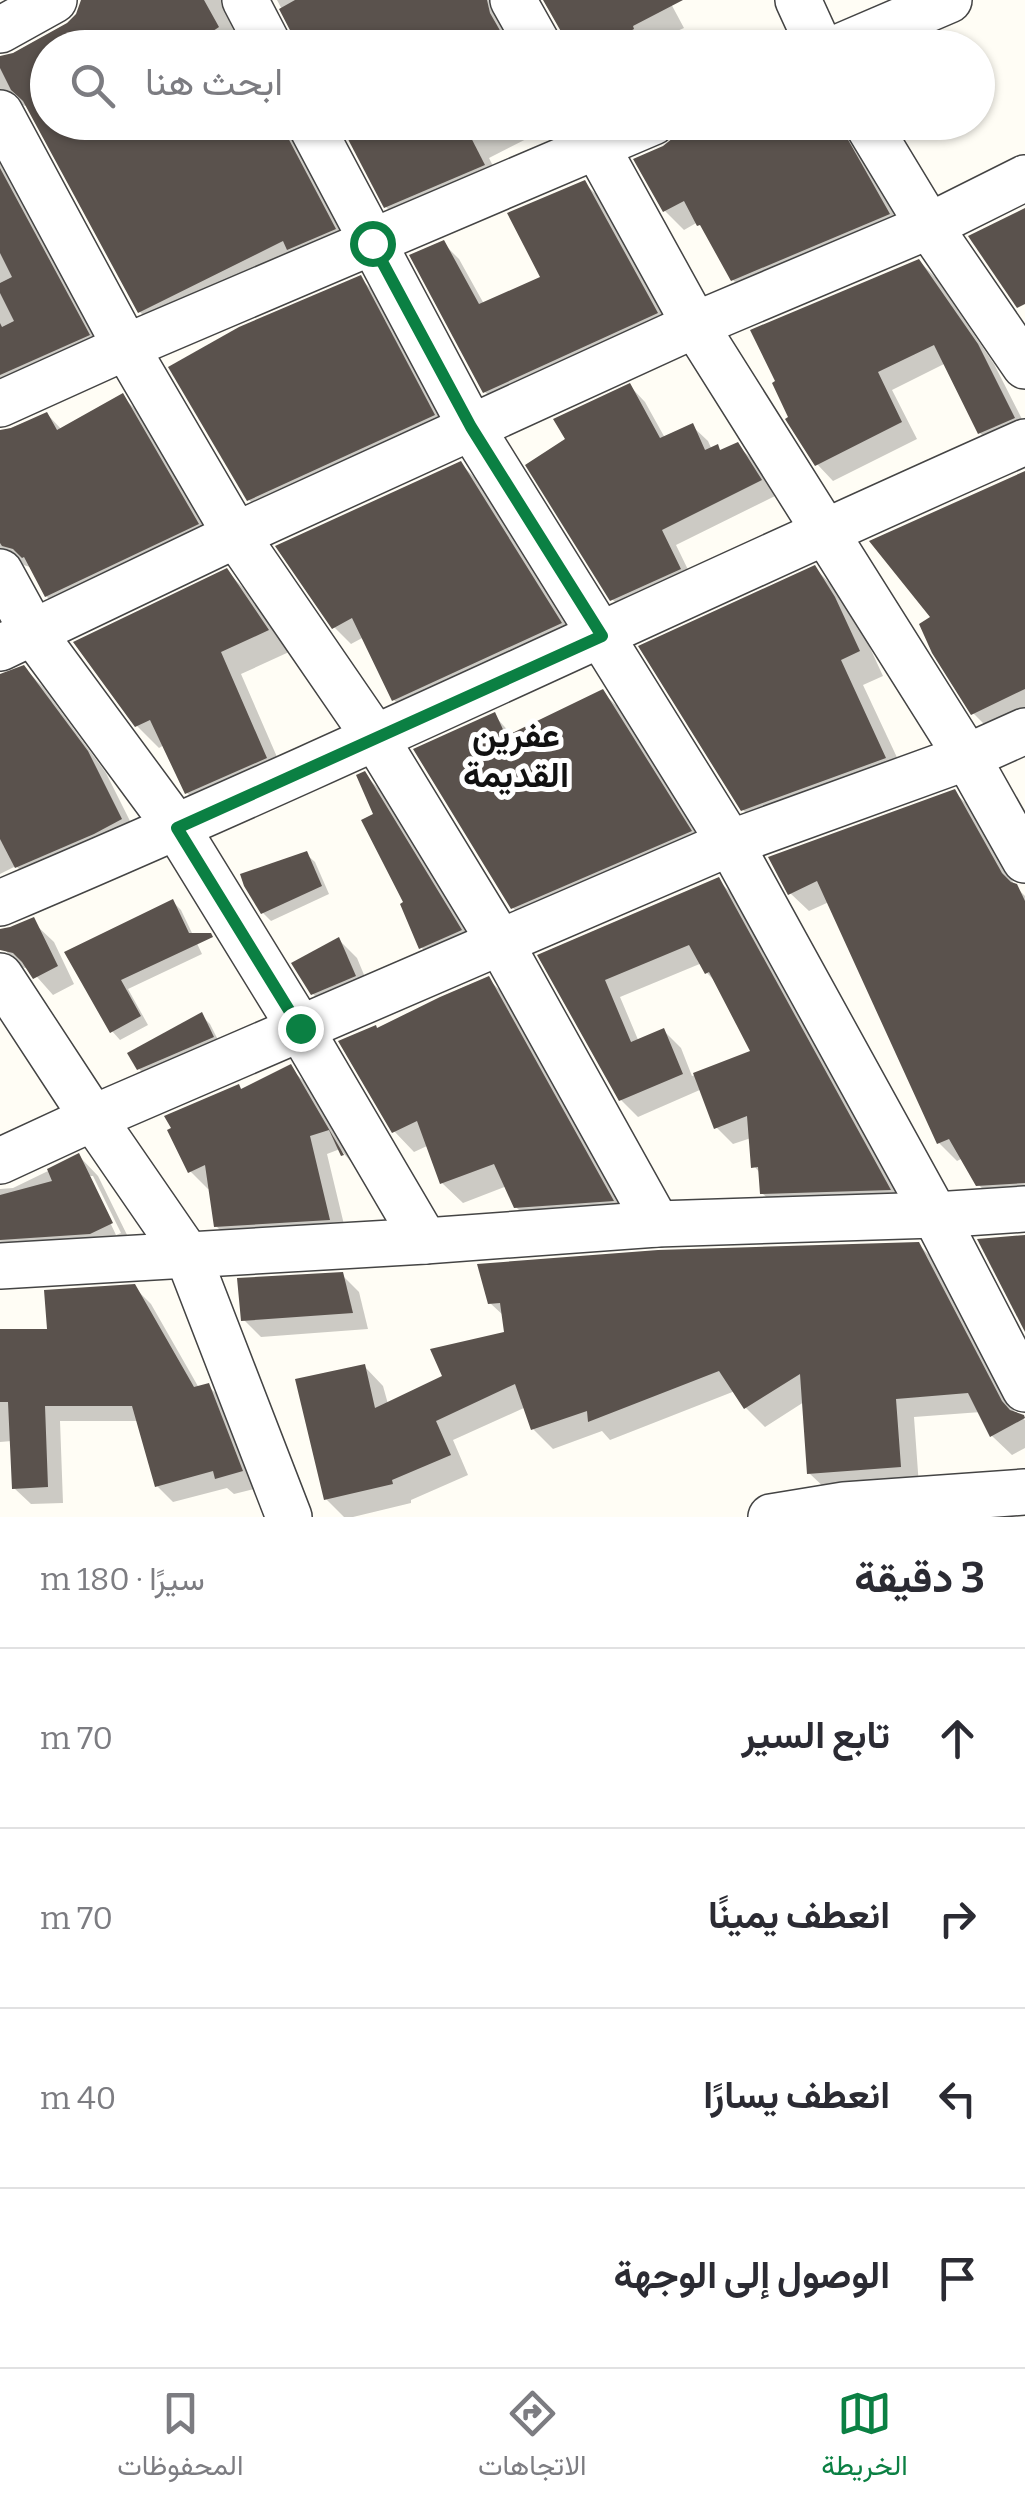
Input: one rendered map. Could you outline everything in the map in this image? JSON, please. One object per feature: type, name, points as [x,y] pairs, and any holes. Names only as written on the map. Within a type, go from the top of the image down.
[{"type":"street","points":[[0,30],[54,0]]},
{"type":"street","points":[[245,0],[261,30]]},
{"type":"street","points":[[513,0],[530,30]]},
{"type":"street","points":[[798,0],[812,30]]},
{"type":"street","points":[[879,30],[949,0]]},
{"type":"street","points":[[0,113],[126,347],[236,534],[376,739],[500,942],[657,1224]]},
{"type":"street","points":[[318,140],[471,427],[730,843],[935,1215],[1025,1389]]},
{"type":"street","points":[[0,404],[372,243],[577,140]]},
{"type":"street","points":[[592,140],[695,325],[966,757],[1025,860]]},
{"type":"street","points":[[877,140],[1025,366]]},
{"type":"street","points":[[17,641],[236,534],[695,325],[930,226],[1025,178]]},
{"type":"street","points":[[0,903],[376,739],[825,530],[1025,442]]},
{"type":"street","points":[[0,572],[17,641],[177,828],[424,1241]]},
{"type":"street","points":[[0,1161],[730,843],[966,757],[1025,731]]},
{"type":"street","points":[[0,976],[188,1256],[289,1517]]},
{"type":"street","points":[[0,1266],[657,1224],[1025,1209]]},
{"type":"street","points":[[771,1517],[844,1506],[1025,1492]]},
{"type":"building","points":[[81,0],[204,0],[219,27],[54,30],[76,14]]},
{"type":"building","points":[[295,0],[487,0],[500,30],[290,30],[279,9]]},
{"type":"building","points":[[543,0],[683,0],[633,26],[632,30],[560,30]]},
{"type":"building","points":[[30,44],[30,114],[0,68],[0,56]]},
{"type":"building","points":[[44,140],[289,140],[336,229],[287,250],[283,241],[138,313]]},
{"type":"building","points":[[348,140],[472,140],[485,165],[384,208]]},
{"type":"building","points":[[670,140],[848,140],[890,214],[731,281],[684,201],[663,212],[633,159]]},
{"type":"building","points":[[0,168],[90,335],[0,375],[0,323],[2,327],[14,321],[0,293],[0,283],[12,277],[0,253]]},
{"type":"building","points":[[585,180],[658,313],[483,393],[409,255],[444,240],[479,304],[540,277],[507,213]]},
{"type":"building","points":[[1025,208],[1025,304],[1017,308],[968,236]]},
{"type":"building","points":[[919,259],[978,344],[1015,418],[978,434],[934,345],[878,372],[902,422],[815,466],[785,419],[788,417],[772,383],[775,381],[750,330]]},
{"type":"building","points":[[361,275],[435,415],[247,501],[168,367],[239,327]]},
{"type":"building","points":[[630,383],[660,438],[693,423],[705,450],[718,444],[720,450],[738,442],[762,480],[662,530],[681,569],[610,601],[525,465],[565,439],[553,419]]},
{"type":"building","points":[[123,393],[199,524],[45,597],[24,557],[0,543],[0,430],[47,412],[57,430]]},
{"type":"building","points":[[461,461],[562,623],[392,701],[352,618],[332,629],[275,546]]},
{"type":"building","points":[[1025,471],[1025,689],[971,715],[932,653],[919,624],[930,617],[869,541]]},
{"type":"building","points":[[815,565],[860,651],[841,660],[886,758],[741,811],[638,646]]},
{"type":"building","points":[[227,568],[269,630],[221,652],[267,758],[185,794],[150,720],[135,727],[73,642]]},
{"type":"building","points":[[24,665],[88,751],[122,819],[15,868],[0,839],[0,674]]},
{"type":"building","points":[[603,689],[692,831],[511,909],[413,749],[495,712],[506,736]]},
{"type":"building","points":[[365,771],[462,930],[419,949],[400,904],[403,902],[361,820],[373,814],[356,775]]},
{"type":"building","points":[[955,789],[1002,873],[1017,884],[1025,901],[1025,1183],[976,1186],[949,1139],[937,1144],[817,881],[788,895],[768,857]]},
{"type":"building","points":[[307,851],[322,886],[261,914],[240,874]]},
{"type":"building","points":[[719,877],[891,1190],[760,1194],[758,1167],[751,1168],[747,1116],[714,1129],[693,1073],[750,1051],[709,972],[705,974],[689,945],[605,980],[631,1042],[664,1028],[683,1074],[619,1101],[537,955]]},
{"type":"building","points":[[173,899],[189,933],[211,933],[213,937],[121,980],[141,1016],[110,1033],[64,952]]},
{"type":"building","points":[[34,917],[58,966],[33,979],[13,953],[0,950],[0,929]]},
{"type":"building","points":[[339,937],[356,976],[311,995],[291,963]]},
{"type":"building","points":[[489,976],[614,1201],[514,1208],[494,1164],[440,1184],[417,1121],[392,1133],[338,1041],[376,1025],[377,1028]]},
{"type":"building","points":[[202,1012],[214,1037],[137,1070],[127,1053]]},
{"type":"building","points":[[291,1064],[344,1155],[341,1156],[329,1130],[310,1136],[330,1220],[214,1227],[205,1165],[188,1173],[164,1116],[239,1084],[241,1089]]},
{"type":"building","points":[[79,1153],[113,1223],[90,1234],[0,1240],[0,1195],[52,1181],[47,1169]]},
{"type":"building","points":[[1025,1235],[1025,1332],[977,1239]]},
{"type":"building","points":[[919,1242],[1002,1401],[1010,1410],[1024,1415],[1025,1418],[990,1437],[968,1393],[896,1399],[901,1467],[807,1474],[800,1374],[744,1409],[719,1371],[588,1422],[587,1411],[531,1430],[515,1384],[436,1421],[451,1455],[392,1480],[393,1484],[324,1500],[295,1379],[365,1364],[375,1408],[442,1376],[430,1349],[504,1332],[500,1303],[488,1304],[477,1264],[658,1250]]},
{"type":"building","points":[[343,1272],[353,1313],[241,1321],[237,1278]]},
{"type":"building","points":[[135,1284],[194,1387],[209,1383],[243,1471],[215,1479],[213,1471],[155,1487],[132,1406],[45,1406],[48,1487],[12,1489],[8,1402],[0,1402],[0,1329],[47,1329],[44,1290]]},
{"type":"district","name":"عفرين القديمة","points":[[516,755]]},
{"type":"route","points":[[300,1028],[177,828],[602,636],[471,427],[372,243]]}]
